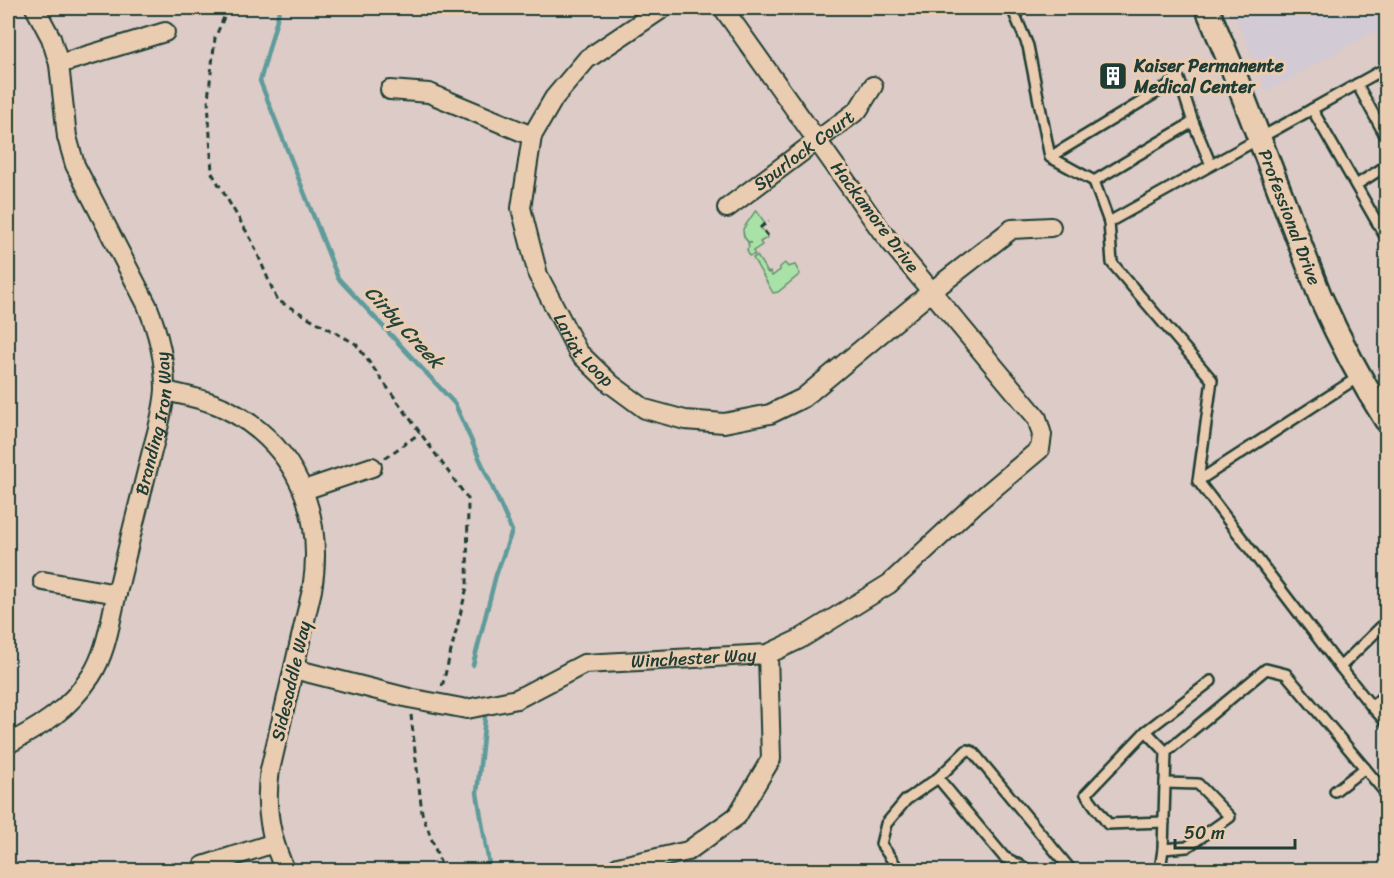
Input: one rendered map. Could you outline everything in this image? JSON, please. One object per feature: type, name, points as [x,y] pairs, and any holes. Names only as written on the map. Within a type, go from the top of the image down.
[{"type":"street","name":"Branding Iron Way","points":[[8,744],[55,716],[74,698],[93,673],[105,644],[159,426],[165,391],[164,368],[153,319],[80,177],[67,137],[59,64],[51,38],[34,8]]},
{"type":"street","name":"Lariat Loop","points":[[663,8],[587,60],[554,98],[532,136],[521,208],[538,275],[578,352],[611,384],[645,409],[685,420],[724,423],[770,414],[803,398],[932,291],[1012,229],[1052,227]]},
{"type":"street","name":"Hackamore Drive","points":[[723,8],[882,232],[1037,418]]},
{"type":"street","name":"Professional Drive","points":[[1206,8],[1233,70],[1320,296],[1335,330],[1386,420]]},
{"type":"street","points":[[59,64],[165,32]]},
{"type":"street","name":"Spurlock Court","points":[[727,208],[858,110],[873,86]]},
{"type":"street","points":[[390,90],[429,93],[532,136]]},
{"type":"street","name":"Sidesaddle Way","points":[[165,391],[207,401],[249,423],[281,454],[304,490],[315,535],[315,570],[267,787],[268,818],[274,843],[285,870]]},
{"type":"street","name":"Winchester Way","points":[[294,669],[409,698],[467,709],[517,699],[584,664],[768,654],[800,639],[889,584],[976,503],[1040,449],[1042,435],[1037,418]]},
{"type":"street","points":[[304,490],[372,466]]},
{"type":"street","points":[[43,581],[117,594]]},
{"type":"street","points":[[618,867],[688,851],[737,816],[771,759],[768,654]]},
{"type":"street","points":[[203,866],[274,843]]},
{"type":"lane","points":[[1012,8],[1028,46],[1050,157]]},
{"type":"lane","points":[[1109,222],[1386,68]]},
{"type":"lane","points":[[1050,157],[1179,79],[1192,122],[1211,165]]},
{"type":"lane","points":[[1357,84],[1386,137]]},
{"type":"lane","points":[[1312,109],[1386,238]]},
{"type":"lane","points":[[1094,181],[1192,122]]},
{"type":"lane","points":[[1050,157],[1094,181],[1109,222],[1112,263],[1212,380],[1198,481],[1340,667],[1386,722]]},
{"type":"lane","points":[[1356,185],[1386,166]]},
{"type":"lane","points":[[1198,481],[1360,376]]},
{"type":"lane","points":[[1340,667],[1386,622]]},
{"type":"lane","points":[[1160,870],[1167,752],[1266,669],[1286,674],[1384,791]]},
{"type":"lane","points":[[1164,822],[1108,824],[1086,794],[1146,731],[1211,681]]},
{"type":"lane","points":[[1372,707],[1386,693]]},
{"type":"lane","points":[[1146,731],[1167,752]]},
{"type":"lane","points":[[899,870],[881,844],[886,824],[906,800],[938,778],[967,750],[973,752],[1071,870]]},
{"type":"lane","points":[[1335,791],[1365,768]]},
{"type":"lane","points":[[938,778],[1004,857],[1028,870]]},
{"type":"lane","points":[[1163,849],[1187,848],[1230,817],[1198,784],[1165,783]]},
{"type":"path","points":[[228,8],[215,38],[208,99],[212,173],[252,241],[277,300],[356,344],[468,500],[467,587],[438,704]]},
{"type":"path","points":[[768,236],[761,227],[769,221]]},
{"type":"path","points":[[372,466],[420,433]]},
{"type":"path","points":[[409,698],[422,813],[443,870]]},
{"type":"shaded area","points":[[1232,8],[1386,8],[1386,24],[1267,91]]},
{"type":"green space","points":[[756,210],[765,223],[760,227],[768,237],[760,242],[762,245],[753,251],[755,255],[749,256],[748,243],[752,243],[745,238],[743,229]]},
{"type":"green space","points":[[757,256],[772,276],[785,263],[788,267],[795,265],[800,274],[778,292],[773,293],[753,258]]},
{"type":"waterway","name":"Cirby Creek","points":[[280,8],[260,81],[338,278],[455,404],[512,531],[496,575],[473,665]]},
{"type":"waterway","name":"Cirby Creek","points":[[485,718],[477,793],[490,870]]},
{"type":"place","name":"Kaiser Permanente Medical Center","points":[[1113,76]]}]
